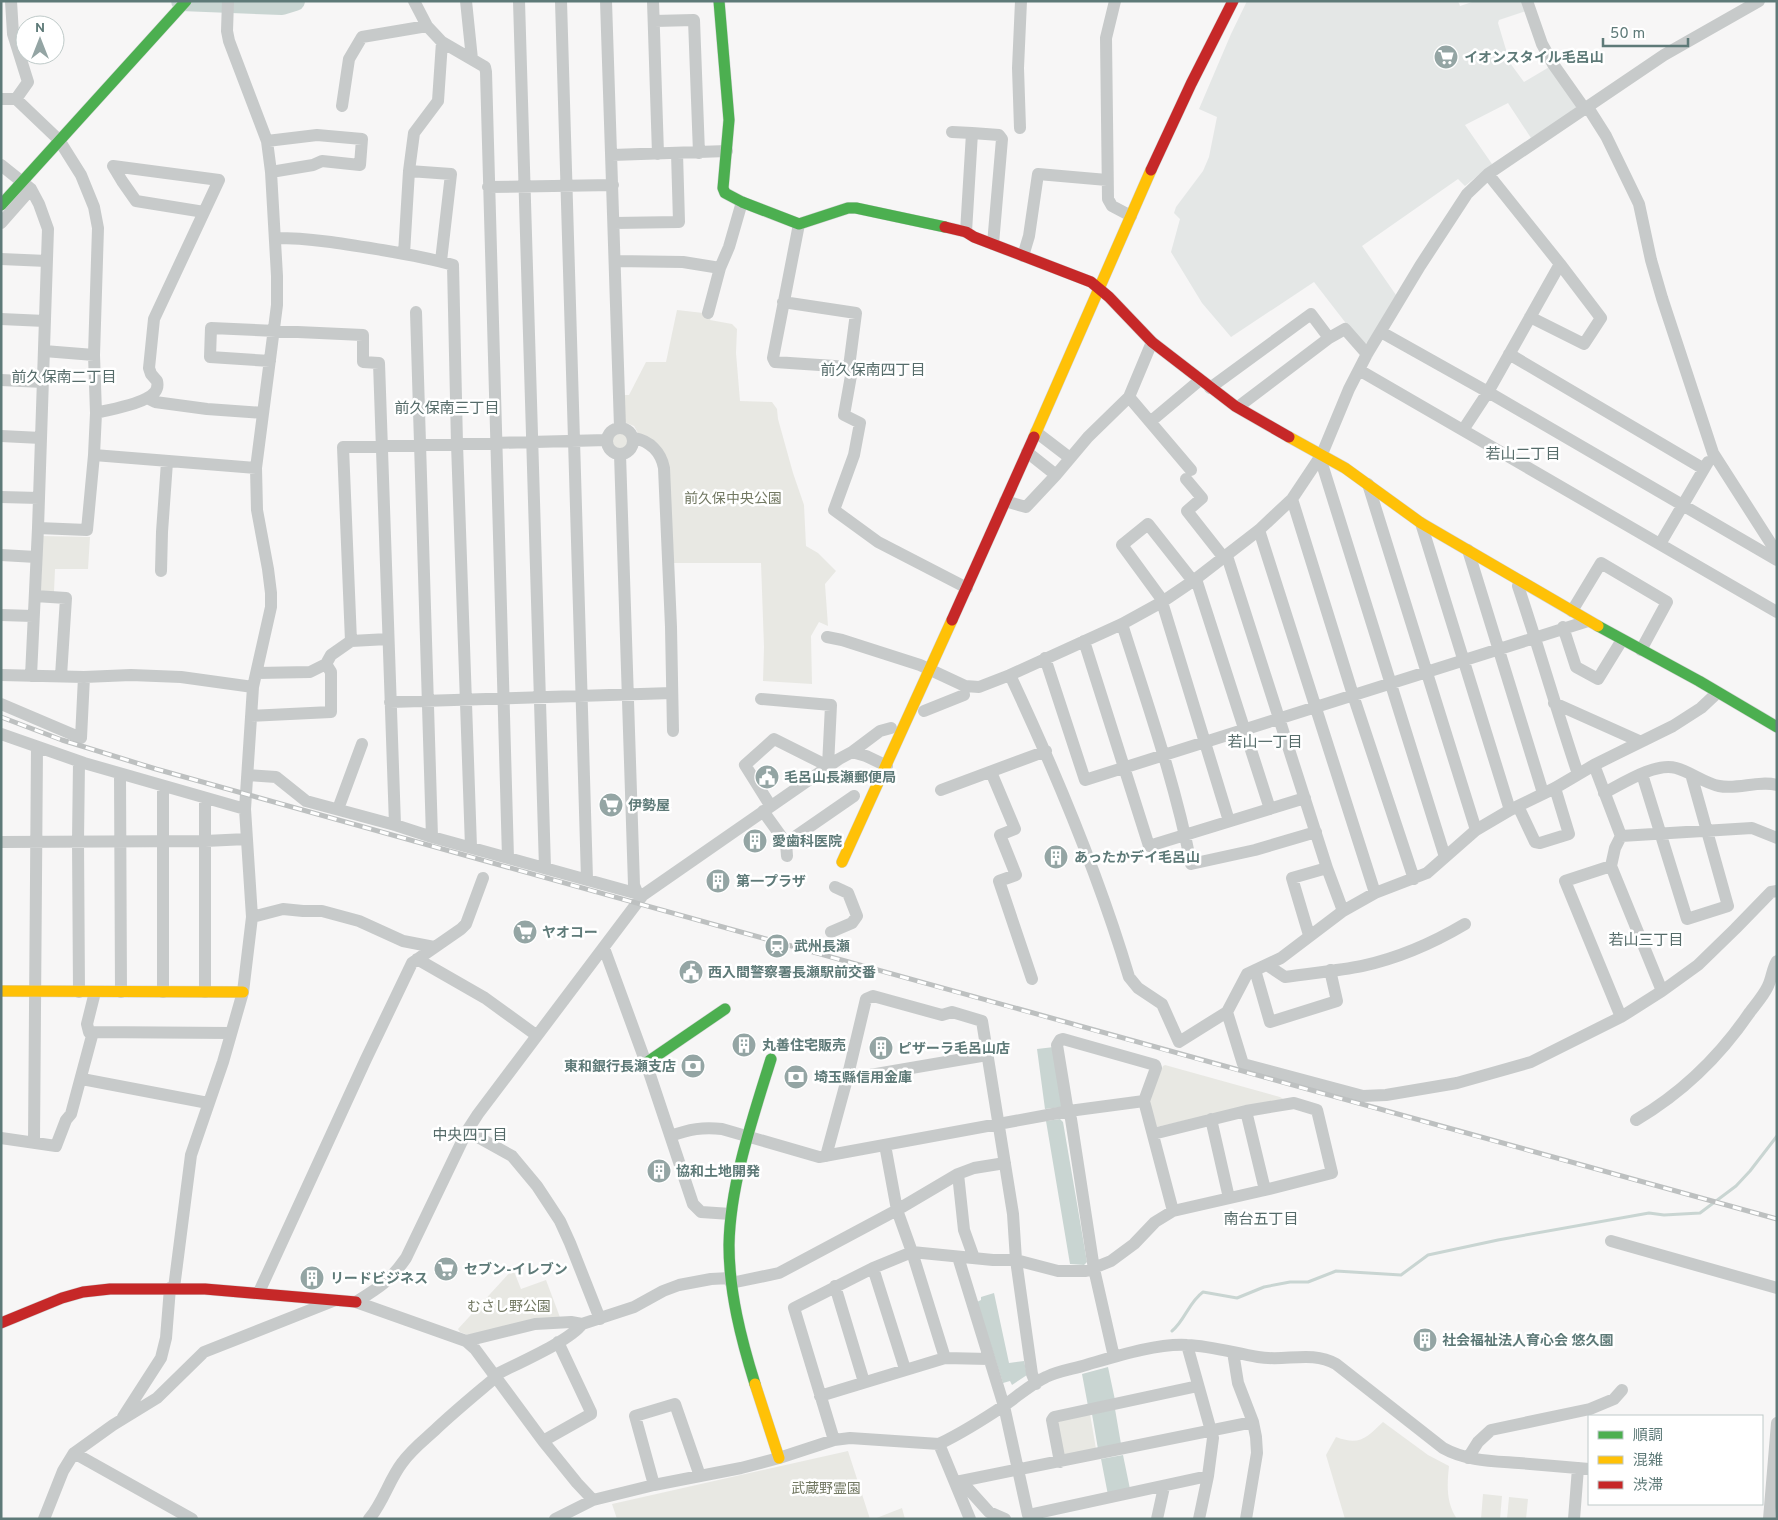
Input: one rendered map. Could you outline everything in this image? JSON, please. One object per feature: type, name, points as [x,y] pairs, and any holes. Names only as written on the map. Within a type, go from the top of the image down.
[{"type":"street","points":[[11,1],[13,34],[28,82],[16,99]]},
{"type":"street","points":[[1,223],[59,140],[186,1]]},
{"type":"street","points":[[122,1420],[161,1358],[166,1338],[192,1155],[223,1062],[243,992],[252,917],[245,809],[246,788],[253,687],[271,607],[271,593],[257,510],[256,468],[277,305],[271,172],[267,141],[226,31],[228,1]]},
{"type":"street","points":[[414,1],[427,26],[442,42],[485,67],[486,72],[508,858]]},
{"type":"street","points":[[466,1],[472,59]]},
{"type":"street","points":[[519,1],[545,868]]},
{"type":"street","points":[[561,1],[587,879]]},
{"type":"street","points":[[606,1],[620,427]]},
{"type":"street","points":[[653,1],[658,154]]},
{"type":"street","points":[[719,1],[729,120],[722,188],[725,193],[742,202],[799,224],[848,208],[925,222],[966,232],[1086,280],[1099,289],[1152,342],[1210,388],[1238,407],[1322,454],[1368,484],[1421,524],[1588,621],[1700,681],[1717,693],[1777,727]]},
{"type":"street","points":[[1020,128],[1018,68],[1021,1]]},
{"type":"street","points":[[1115,1],[1106,38],[1108,199],[1112,206],[1131,216]]},
{"type":"street","points":[[842,862],[967,588],[1131,216],[1208,48],[1233,1]]},
{"type":"street","points":[[1527,1],[1542,44],[1553,64],[1606,136],[1639,204],[1651,260],[1670,327],[1714,453],[1777,553]]},
{"type":"street","points":[[827,638],[842,640],[930,670],[965,686],[979,687],[1010,675],[1122,624],[1163,601],[1194,580],[1260,530],[1292,499],[1322,454],[1349,389],[1367,354],[1449,218],[1467,194],[1488,174],[1585,107],[1664,55],[1759,1]]},
{"type":"street","points":[[654,20],[694,20],[700,152]]},
{"type":"street","points":[[342,106],[349,59],[362,37],[427,26]]},
{"type":"street","points":[[404,254],[409,171],[414,134],[438,101],[442,42]]},
{"type":"street","points":[[1,98],[16,99],[59,140],[80,175],[94,207],[98,228],[94,354],[96,413],[87,530],[38,528]]},
{"type":"street","points":[[952,132],[999,135],[1002,139],[993,244]]},
{"type":"street","points":[[966,232],[972,133]]},
{"type":"street","points":[[267,141],[317,135],[362,139],[360,165],[322,161],[313,165],[271,172]]},
{"type":"street","points":[[612,155],[726,151]]},
{"type":"street","points":[[614,222],[679,222],[676,153]]},
{"type":"street","points":[[1,165],[27,185],[39,204],[48,229],[31,676]]},
{"type":"street","points":[[96,413],[147,398],[158,388],[157,381],[149,368],[154,319],[204,212],[218,180],[113,166],[136,201],[204,212]]},
{"type":"street","points":[[409,171],[451,174],[441,261]]},
{"type":"street","points":[[1023,256],[1029,236],[1038,174],[1107,180]]},
{"type":"street","points":[[1488,174],[1601,318],[1584,344],[1530,317]]},
{"type":"street","points":[[1,205],[27,185]]},
{"type":"street","points":[[488,187],[525,188],[613,185]]},
{"type":"street","points":[[708,313],[720,268],[742,202]]},
{"type":"street","points":[[799,224],[773,358],[775,362],[849,367]]},
{"type":"street","points":[[275,238],[318,240],[404,254],[453,265],[457,444],[471,847]]},
{"type":"street","points":[[1,258],[47,261]]},
{"type":"street","points":[[615,262],[683,262],[720,268]]},
{"type":"street","points":[[1463,430],[1488,392],[1560,264]]},
{"type":"street","points":[[783,302],[856,313],[849,367],[852,370],[844,416],[860,423],[854,455],[834,510],[878,542],[967,588]]},
{"type":"street","points":[[416,312],[432,837]]},
{"type":"street","points":[[1210,388],[1310,314],[1329,338]]},
{"type":"street","points":[[1,319],[45,320]]},
{"type":"street","points":[[270,361],[210,357],[211,328],[363,335],[363,362],[379,363],[395,825]]},
{"type":"street","points":[[1238,407],[1329,338],[1345,329],[1367,354]]},
{"type":"street","points":[[1381,332],[1777,560]]},
{"type":"street","points":[[1005,501],[1026,507],[1088,437],[1129,397],[1152,342]]},
{"type":"street","points":[[44,351],[94,354]]},
{"type":"street","points":[[1509,354],[1704,469]]},
{"type":"street","points":[[1359,370],[1777,612]]},
{"type":"street","points":[[1,380],[43,382]]},
{"type":"street","points":[[1150,422],[1200,380]]},
{"type":"street","points":[[1129,397],[1188,474],[1202,498],[1187,511],[1226,557],[1342,911]]},
{"type":"street","points":[[147,398],[155,402],[207,409],[263,413]]},
{"type":"street","points":[[634,438],[631,448],[620,454],[612,451],[607,440],[608,435],[612,431],[620,427],[626,428],[634,438],[648,443],[655,449],[663,462],[671,627],[673,731]]},
{"type":"street","points":[[1036,432],[1070,458]]},
{"type":"street","points":[[1,436],[41,438]]},
{"type":"street","points":[[351,641],[343,447],[607,440]]},
{"type":"street","points":[[1027,452],[1056,475]]},
{"type":"street","points":[[1660,544],[1714,453]]},
{"type":"street","points":[[620,454],[634,886],[640,894]]},
{"type":"street","points":[[1322,454],[1322,467],[1445,857]]},
{"type":"street","points":[[94,455],[256,468]]},
{"type":"street","points":[[161,571],[162,532],[168,462]]},
{"type":"street","points":[[1368,484],[1476,830]]},
{"type":"street","points":[[1,497],[39,498]]},
{"type":"street","points":[[1292,499],[1353,695],[1414,879]]},
{"type":"street","points":[[1229,821],[1163,601],[1122,545],[1148,524],[1194,580],[1270,809]]},
{"type":"street","points":[[1421,524],[1514,808],[1535,842],[1540,844],[1569,834],[1549,790],[1499,648],[1468,550]]},
{"type":"street","points":[[1260,530],[1375,893]]},
{"type":"street","points":[[1,556],[36,557]]},
{"type":"street","points":[[1572,611],[1601,563],[1667,602],[1641,650]]},
{"type":"street","points":[[1520,581],[1518,586],[1578,774]]},
{"type":"street","points":[[35,596],[66,598],[61,676]]},
{"type":"street","points":[[1,615],[33,616]]},
{"type":"street","points":[[1045,658],[1085,780],[1535,636],[1588,621]]},
{"type":"street","points":[[1122,624],[1163,755],[1185,834],[1190,864],[1255,850],[1316,832]]},
{"type":"street","points":[[1563,628],[1576,667],[1598,680],[1622,640]]},
{"type":"street","points":[[257,673],[310,672],[326,664],[331,655],[351,641],[388,639]]},
{"type":"street","points":[[1084,641],[1149,846],[1305,798]]},
{"type":"street","points":[[251,716],[331,712],[331,672],[326,664]]},
{"type":"street","points":[[1,675],[181,677],[253,687]]},
{"type":"street","points":[[1010,675],[1046,751],[1102,890],[1129,977],[1138,988],[1162,1004],[1180,1042],[1227,1012],[1247,974],[1281,958],[1342,911],[1375,893],[1427,873],[1476,830],[1639,741],[1673,726],[1702,708],[1717,693]]},
{"type":"street","points":[[1,704],[81,738],[84,677]]},
{"type":"street","points":[[390,702],[672,692]]},
{"type":"street","points":[[924,711],[964,695]]},
{"type":"street","points":[[761,699],[831,705],[828,766]]},
{"type":"street","points":[[1554,703],[1639,741]]},
{"type":"street","points":[[356,1302],[379,1288],[393,1276],[406,1258],[467,1131],[536,1035],[604,948],[640,894],[828,766],[852,752],[880,731],[891,728]]},
{"type":"street","points":[[1,734],[79,762],[245,809]]},
{"type":"street","points":[[828,766],[774,739],[745,765],[787,849],[854,796]]},
{"type":"street","points":[[338,809],[362,744]]},
{"type":"street","points":[[34,1142],[37,747]]},
{"type":"street","points":[[941,790],[1046,751]]},
{"type":"street","points":[[852,752],[887,766]]},
{"type":"street","points":[[79,762],[79,992]]},
{"type":"street","points":[[1594,765],[1621,836],[1615,848],[1611,866],[1662,991]]},
{"type":"street","points":[[1604,793],[1642,774],[1661,767],[1675,767],[1720,786],[1767,782],[1777,785]]},
{"type":"street","points":[[991,772],[1015,829],[1000,835],[1016,875],[999,880],[1032,980]]},
{"type":"street","points":[[120,774],[121,992]]},
{"type":"street","points":[[1642,774],[1687,919],[1728,906],[1691,774]]},
{"type":"street","points":[[248,775],[276,777],[306,800],[640,894]]},
{"type":"street","points":[[163,786],[163,992]]},
{"type":"street","points":[[205,798],[205,992]]},
{"type":"street","points":[[1621,836],[1661,832],[1752,828],[1777,838]]},
{"type":"street","points":[[1,842],[247,840]]},
{"type":"street","points":[[1611,866],[1565,881],[1622,1017]]},
{"type":"street","points":[[1309,935],[1292,878],[1327,868]]},
{"type":"street","points":[[259,1292],[366,1058],[412,963],[466,924],[483,878]]},
{"type":"street","points":[[831,932],[852,923],[857,916],[848,893],[835,887]]},
{"type":"street","points":[[1227,1012],[1244,1064],[1363,1096],[1386,1095],[1457,1083],[1531,1062],[1622,1017],[1698,965],[1772,892],[1777,891]]},
{"type":"street","points":[[252,917],[283,909],[322,911],[359,921],[403,941],[434,946]]},
{"type":"street","points":[[1267,966],[1285,977],[1362,966],[1423,946],[1465,924]]},
{"type":"street","points":[[604,948],[694,1204],[701,1212],[731,1214]]},
{"type":"street","points":[[417,959],[485,998],[536,1035]]},
{"type":"street","points":[[1636,1120],[1680,1090],[1697,1075],[1736,1032],[1768,986],[1773,967],[1777,961]]},
{"type":"street","points":[[1255,970],[1270,1022],[1337,1001],[1330,970]]},
{"type":"street","points":[[1,991],[243,992]]},
{"type":"street","points":[[96,992],[87,1024],[89,1032],[231,1033]]},
{"type":"street","points":[[826,1156],[866,1000],[873,996],[942,1015],[952,1012],[982,1022],[1013,1214],[1016,1260],[1032,1374],[1036,1384]]},
{"type":"street","points":[[646,1063],[725,1009]]},
{"type":"street","points":[[1,1138],[56,1146],[66,1120],[71,1114],[82,1079],[93,1032]]},
{"type":"street","points":[[1114,1357],[1094,1269],[1057,1045],[1058,1041],[1063,1039],[1155,1064],[1156,1068],[1144,1101],[1173,1211]]},
{"type":"street","points":[[847,1079],[987,1055]]},
{"type":"street","points":[[770,1059],[736,1186],[728,1242],[731,1280],[742,1337],[779,1458]]},
{"type":"street","points":[[82,1079],[208,1103]]},
{"type":"street","points":[[671,1136],[689,1129],[707,1127],[731,1131],[819,1157],[1069,1111],[1144,1101]]},
{"type":"street","points":[[834,1440],[794,1308],[835,1286],[912,1252],[993,1260],[1016,1260],[1058,1271],[1086,1271],[1094,1269],[1111,1261],[1134,1244],[1155,1222],[1173,1211],[1265,1190],[1332,1172],[1317,1110],[1294,1103],[1246,1111],[1152,1134]]},
{"type":"street","points":[[1246,1111],[1265,1190]]},
{"type":"street","points":[[1211,1119],[1229,1198]]},
{"type":"street","points":[[467,1131],[512,1156],[537,1186],[567,1235],[600,1319]]},
{"type":"street","points":[[885,1145],[897,1210],[945,1358]]},
{"type":"street","points":[[466,1341],[535,1324],[571,1322],[582,1324],[634,1307],[664,1291],[711,1279],[731,1280],[779,1273],[897,1210],[958,1174],[974,1168],[1005,1163]]},
{"type":"street","points":[[958,1174],[962,1218],[974,1258]]},
{"type":"street","points":[[1611,1241],[1777,1288]]},
{"type":"street","points":[[958,1257],[1004,1406],[1028,1515],[1208,1476]]},
{"type":"street","points":[[873,1268],[905,1369]]},
{"type":"street","points":[[835,1286],[864,1382]]},
{"type":"street","points":[[1,1323],[83,1292],[111,1289],[172,1288],[259,1292],[356,1302],[466,1341],[475,1349],[496,1376],[543,1441],[594,1500]]},
{"type":"street","points":[[44,1519],[63,1471],[74,1453],[157,1398],[204,1352],[335,1300]]},
{"type":"street","points":[[369,1519],[375,1512],[390,1481],[403,1461],[442,1423],[496,1376],[578,1330],[582,1324]]},
{"type":"street","points":[[543,1441],[592,1412],[558,1342]]},
{"type":"street","points":[[555,1519],[580,1513],[594,1500],[779,1458],[834,1440],[850,1438],[939,1444],[1056,1373],[1114,1357],[1174,1344],[1233,1352],[1259,1358],[1325,1358],[1336,1364],[1443,1448],[1468,1458],[1583,1468],[1574,1519]]},
{"type":"street","points":[[1187,1345],[1213,1438],[1200,1519]]},
{"type":"street","points":[[1233,1352],[1238,1383],[1253,1422],[1256,1437],[1257,1453],[1246,1519]]},
{"type":"street","points":[[820,1396],[945,1358],[989,1359]]},
{"type":"street","points":[[1060,1462],[1052,1420],[1054,1418],[1198,1386]]},
{"type":"street","points":[[1468,1458],[1478,1442],[1491,1430],[1590,1412],[1614,1399],[1622,1390]]},
{"type":"street","points":[[654,1485],[635,1416],[675,1404],[700,1476]]},
{"type":"street","points":[[959,1482],[1253,1422]]},
{"type":"street","points":[[1769,1519],[1770,1486],[1777,1423]]},
{"type":"street","points":[[939,1444],[959,1482],[970,1519]]},
{"type":"street","points":[[74,1453],[192,1519]]},
{"type":"street","points":[[959,1482],[989,1512],[1004,1519]]},
{"type":"street","points":[[1157,1519],[1164,1486]]},
{"type":"shaded area","points":[[1247,1],[1458,1],[1460,6],[1475,1],[1523,1],[1526,11],[1499,20],[1498,23],[1510,63],[1524,82],[1551,66],[1577,108],[1531,138],[1508,103],[1465,125],[1492,164],[1465,186],[1458,179],[1362,246],[1396,295],[1369,342],[1362,344],[1314,282],[1231,337],[1202,303],[1171,252],[1180,219],[1174,213],[1176,207],[1203,171],[1209,157],[1217,117],[1199,109]]},
{"type":"shaded area","points":[[1054,1047],[1062,1107],[1045,1109],[1037,1049]]},
{"type":"shaded area","points":[[1060,1119],[1063,1122],[1087,1262],[1084,1265],[1070,1264],[1046,1121]]},
{"type":"shaded area","points":[[994,1293],[1009,1363],[1024,1361],[1027,1375],[1012,1385],[1010,1381],[1003,1383],[977,1302],[981,1300],[981,1297]]},
{"type":"shaded area","points":[[1108,1367],[1115,1400],[1088,1406],[1082,1374]]},
{"type":"shaded area","points":[[1115,1409],[1121,1444],[1098,1449],[1092,1414]]},
{"type":"shaded area","points":[[1123,1455],[1130,1489],[1108,1495],[1101,1459]]},
{"type":"green space","name":"前久保中央公園","points":[[677,310],[712,314],[710,320],[732,324],[737,329],[736,353],[740,401],[772,402],[777,409],[793,473],[804,505],[806,546],[818,553],[836,571],[825,584],[828,626],[819,622],[811,636],[812,684],[763,681],[764,647],[761,563],[672,563],[667,462],[639,435],[634,426],[624,422],[623,395],[629,395],[646,362],[666,362]]},
{"type":"green space","points":[[617,433],[623,433],[628,438],[626,447],[617,449],[612,444],[612,438]]},
{"type":"green space","points":[[42,536],[90,537],[88,569],[55,569],[54,592],[41,591]]},
{"type":"green space","points":[[1165,1065],[1283,1099],[1156,1127],[1149,1099]]},
{"type":"green space","name":"むさし野公園","points":[[513,1269],[521,1289],[546,1280],[561,1320],[468,1335],[460,1332],[458,1329]]},
{"type":"green space","points":[[1090,1414],[1096,1449],[1064,1456],[1056,1421]]},
{"type":"green space","points":[[1383,1422],[1428,1455],[1449,1466],[1449,1500],[1457,1519],[1345,1519],[1326,1455],[1336,1437],[1351,1441],[1362,1439]]},
{"type":"green space","name":"武蔵野霊園","points":[[848,1451],[870,1519],[617,1519],[612,1504]]},
{"type":"green space","points":[[1483,1494],[1502,1496],[1500,1519],[1481,1519]]},
{"type":"green space","points":[[1509,1497],[1528,1499],[1526,1519],[1507,1519]]},
{"type":"green space","name":"武蔵野霊園","points":[[902,1508],[905,1519],[874,1519]]},
{"type":"waterway","points":[[181,1],[282,5],[295,1]]},
{"type":"waterway","points":[[1172,1331],[1203,1292],[1237,1298],[1264,1287],[1290,1282],[1308,1282],[1336,1271],[1401,1275],[1428,1255],[1498,1240],[1649,1213],[1664,1215],[1700,1213],[1736,1186],[1777,1136]]},
{"type":"railway","points":[[1,717],[62,740],[156,769],[1777,1219]]},
{"type":"traffic: fast","points":[[1,205],[186,1]]},
{"type":"traffic: fast","points":[[719,1],[729,120],[723,188],[725,193],[742,202],[799,224],[848,208],[856,208],[945,227]]},
{"type":"traffic: fast","points":[[1598,626],[1699,681],[1777,727]]},
{"type":"traffic: fast","points":[[646,1063],[725,1009]]},
{"type":"traffic: fast","points":[[755,1384],[745,1350],[731,1280],[730,1222],[733,1198],[750,1127],[771,1059]]},
{"type":"traffic: slow","points":[[1034,437],[1151,170]]},
{"type":"traffic: slow","points":[[1289,437],[1345,468],[1421,523],[1598,626]]},
{"type":"traffic: slow","points":[[842,862],[952,620]]},
{"type":"traffic: slow","points":[[1,991],[243,992]]},
{"type":"traffic: slow","points":[[755,1384],[779,1458]]},
{"type":"traffic: jam","points":[[1151,170],[1191,84],[1233,1]]},
{"type":"traffic: jam","points":[[945,227],[966,232],[974,237],[1091,282],[1109,297],[1152,342],[1235,406],[1289,437]]},
{"type":"traffic: jam","points":[[952,620],[1034,437]]},
{"type":"traffic: jam","points":[[1,1323],[62,1298],[83,1292],[110,1289],[205,1289],[356,1302]]},
{"type":"place","name":"イオンスタイル毛呂山","points":[[1446,57]]},
{"type":"place","name":"毛呂山長瀬郵便局","points":[[767,777]]},
{"type":"place","name":"伊勢屋","points":[[611,805]]},
{"type":"place","name":"愛歯科医院","points":[[755,841]]},
{"type":"place","name":"あったかデイ毛呂山","points":[[1056,857]]},
{"type":"place","name":"第一プラザ","points":[[718,881]]},
{"type":"place","name":"ヤオコー","points":[[525,932]]},
{"type":"place","name":"武州長瀬","points":[[777,946]]},
{"type":"place","name":"西入間警察署長瀬駅前交番","points":[[691,972]]},
{"type":"place","name":"丸善住宅販売","points":[[744,1045]]},
{"type":"place","name":"ピザーラ毛呂山店","points":[[881,1048]]},
{"type":"place","name":"東和銀行長瀬支店","points":[[693,1066]]},
{"type":"place","name":"埼玉縣信用金庫","points":[[796,1077]]},
{"type":"place","name":"協和土地開発","points":[[659,1171]]},
{"type":"place","name":"セブン-イレブン","points":[[446,1269]]},
{"type":"place","name":"リードビジネス","points":[[312,1278]]},
{"type":"place","name":"社会福祉法人育心会 悠久園","points":[[1425,1340]]},
{"type":"district","name":"前久保南四丁目","points":[[873,370]]},
{"type":"district","name":"前久保南二丁目","points":[[64,377]]},
{"type":"district","name":"前久保南三丁目","points":[[447,408]]},
{"type":"district","name":"若山二丁目","points":[[1523,454]]},
{"type":"district","name":"若山一丁目","points":[[1265,742]]},
{"type":"district","name":"若山三丁目","points":[[1646,940]]},
{"type":"district","name":"中央四丁目","points":[[470,1135]]},
{"type":"district","name":"南台五丁目","points":[[1261,1219]]}]
